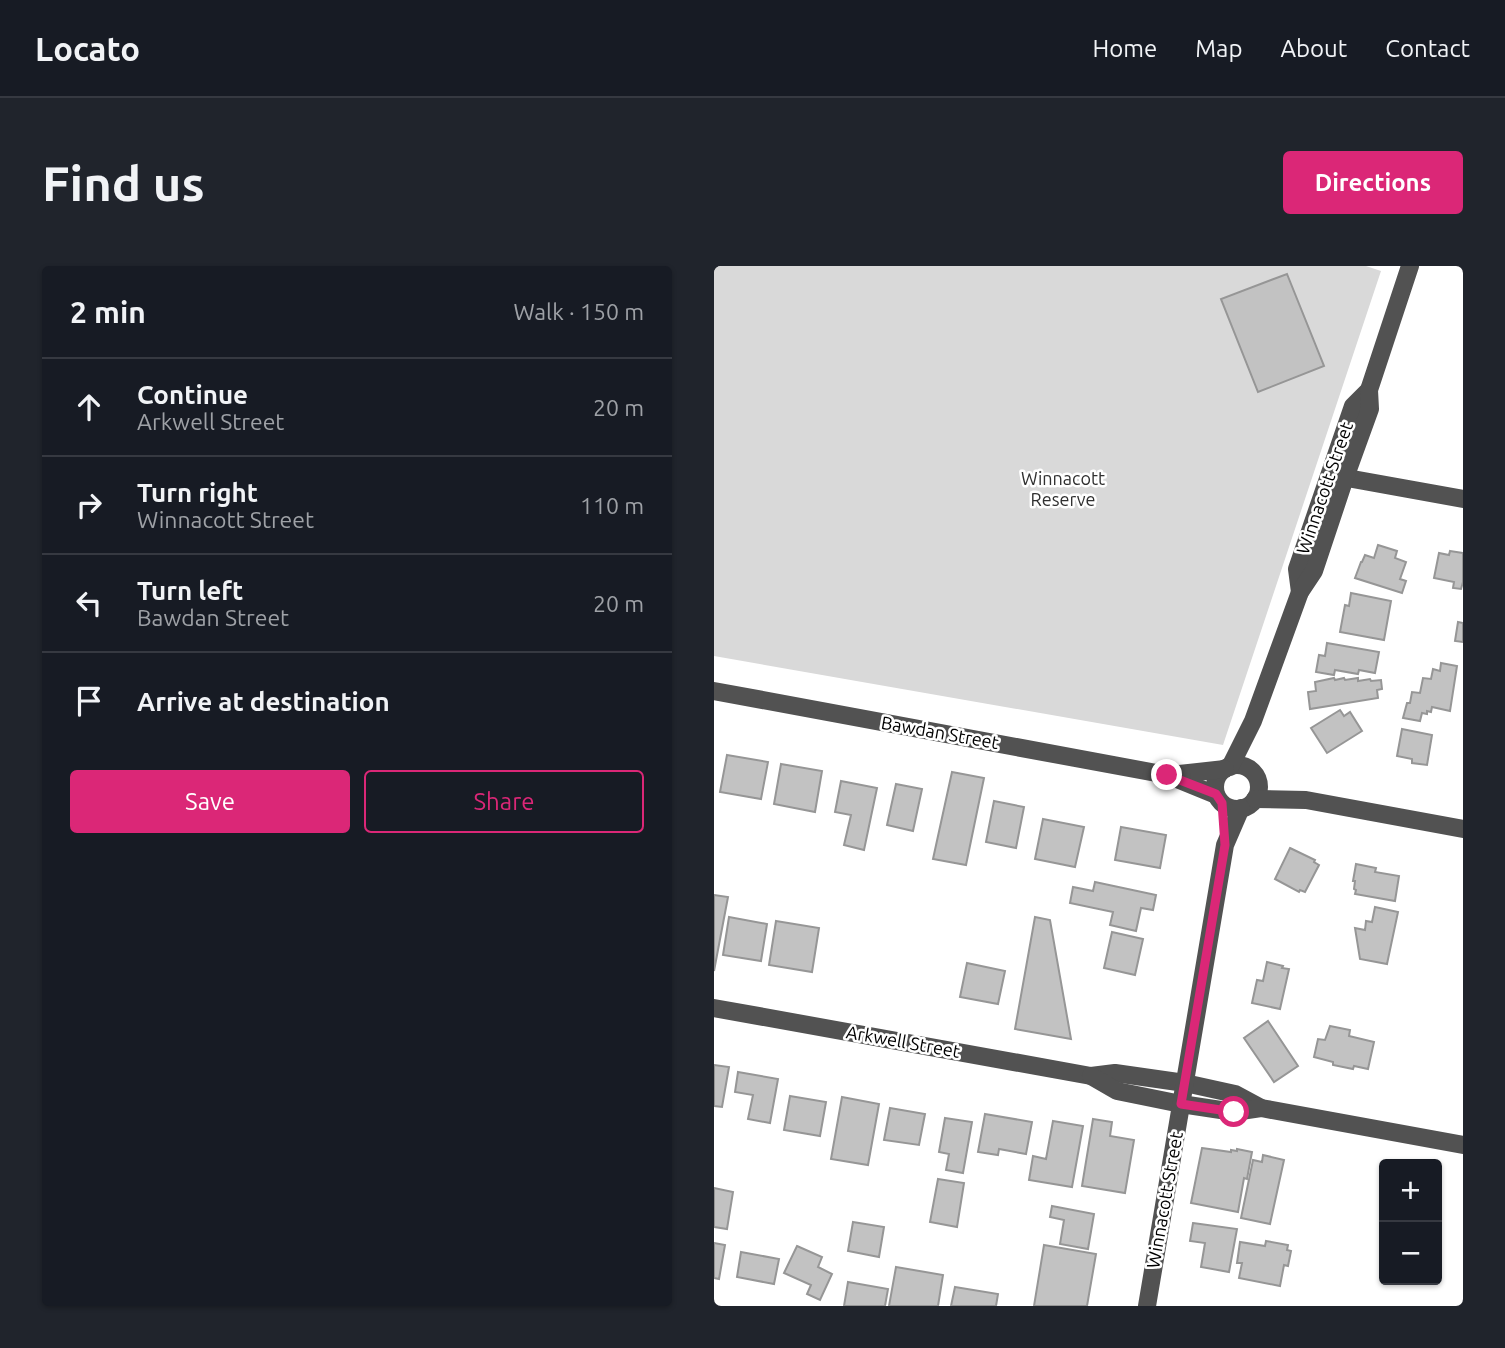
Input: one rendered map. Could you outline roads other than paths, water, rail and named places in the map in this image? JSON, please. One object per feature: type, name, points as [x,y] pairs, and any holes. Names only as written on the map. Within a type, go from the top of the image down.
[{"type":"street","name":"Winnacott Street","points":[[1228,768],[1253,721],[1300,592],[1314,571],[1337,477],[1370,409],[1369,390],[1410,266]]},
{"type":"street","points":[[1337,477],[1463,499]]},
{"type":"street","name":"Bawdan Street","points":[[714,691],[1167,775],[1219,799]]},
{"type":"street","name":"Winnacott Street","points":[[1253,721],[1254,776]]},
{"type":"street","points":[[1306,800],[1248,804],[1232,808],[1219,799],[1215,789],[1217,778],[1228,768],[1242,766],[1254,776],[1306,800],[1463,829]]},
{"type":"street","name":"Bawdan Street","points":[[1167,775],[1228,768]]},
{"type":"street","points":[[1248,804],[1258,790],[1254,776]]},
{"type":"street","name":"Winnacott Street","points":[[1147,1306],[1225,845],[1219,799]]},
{"type":"street","name":"Winnacott Street","points":[[1225,845],[1248,804]]},
{"type":"street","name":"Arkwell Street","points":[[714,1008],[1091,1076],[1115,1073],[1185,1083],[1235,1094],[1261,1108],[1463,1145]]},
{"type":"street","name":"Arkwell Street","points":[[1091,1076],[1117,1091],[1181,1104],[1234,1112],[1261,1108]]},
{"type":"park label","name":"Winnacott Reserve","points":[[1063,489]]}]
